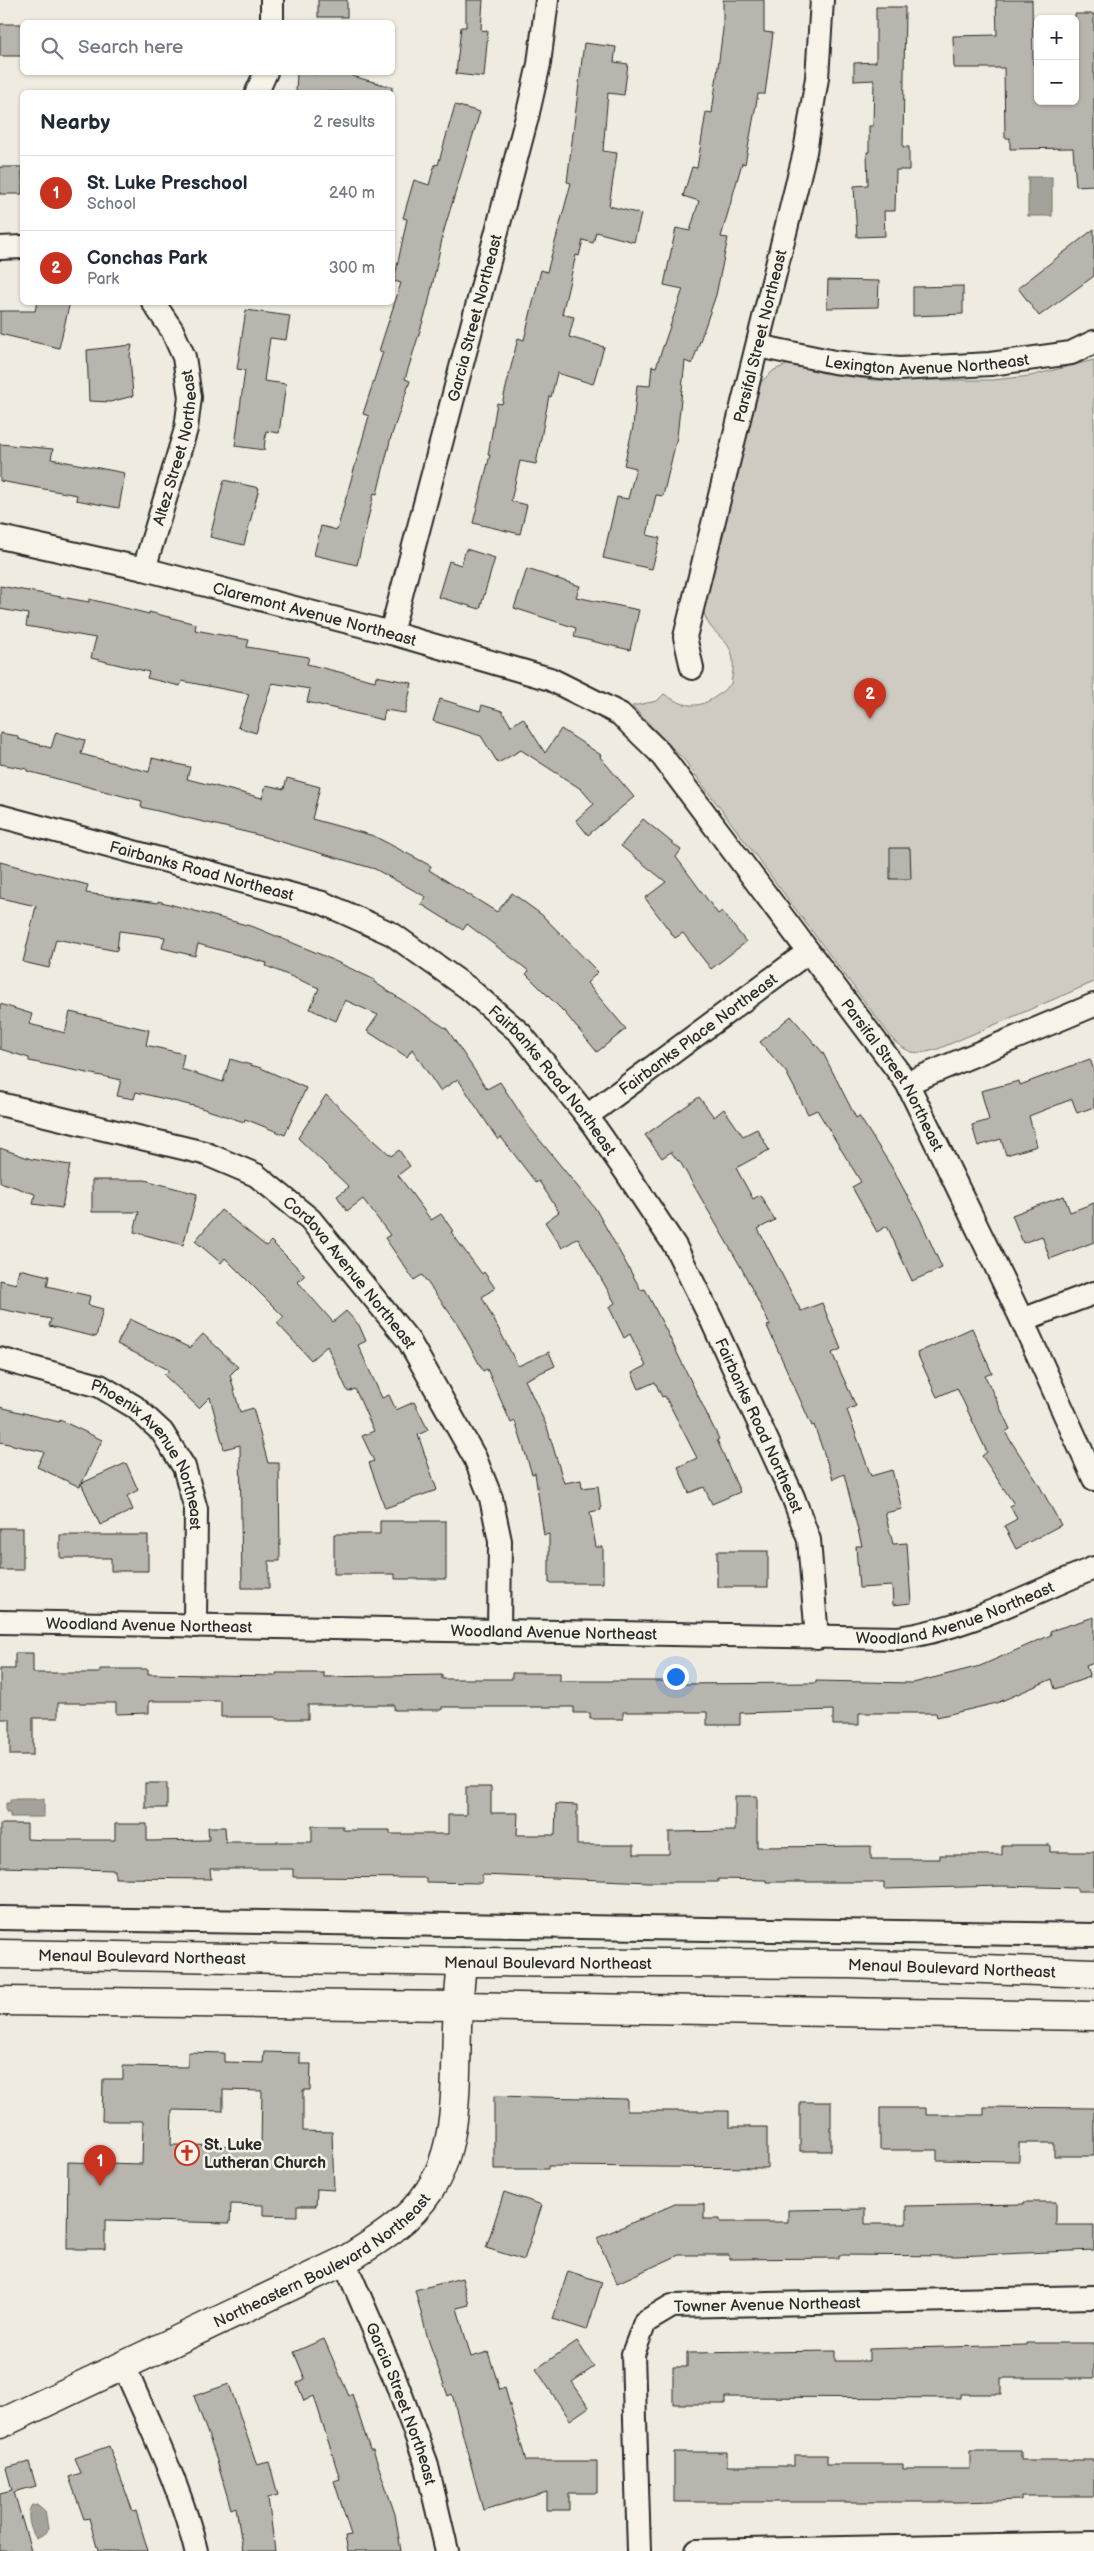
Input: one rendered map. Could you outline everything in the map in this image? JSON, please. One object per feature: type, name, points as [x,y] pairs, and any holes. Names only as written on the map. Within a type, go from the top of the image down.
[{"type":"main road","name":"Menaul Boulevard Northeast","points":[[0,1954],[462,1962],[849,1964],[1094,1973]]},
{"type":"main road","name":"Northeastern Boulevard Northeast","points":[[0,2424],[344,2261],[377,2241],[408,2215],[429,2191],[443,2163],[453,2122],[458,2006],[462,1962]]},
{"type":"main road","points":[[0,2002],[458,2006],[1094,2016]]},
{"type":"street","points":[[272,0],[272,20]]},
{"type":"street","name":"Garcia Street Northeast","points":[[391,633],[527,116],[539,64],[546,0]]},
{"type":"street","name":"Parsifal Street Northeast","points":[[692,668],[685,637],[805,152],[816,78],[822,0]]},
{"type":"street","points":[[257,90],[264,75]]},
{"type":"street","points":[[0,248],[20,247]]},
{"type":"street","name":"Altez Street Northeast","points":[[144,569],[186,428],[190,397],[184,357],[172,330],[155,305]]},
{"type":"street","name":"Lexington Avenue Northeast","points":[[758,346],[834,362],[899,369],[990,364],[1035,358],[1071,353],[1094,342]]},
{"type":"street","name":"Claremont Avenue Northeast","points":[[0,537],[144,569],[391,633],[550,679],[620,714]]},
{"type":"street","name":"Parsifal Street Northeast","points":[[620,714],[659,752],[907,1083],[1022,1320],[1094,1479]]},
{"type":"street","name":"Fairbanks Road Northeast","points":[[0,816],[323,902],[392,934],[468,988],[520,1033],[587,1116],[675,1246],[793,1497],[810,1540],[817,1638]]},
{"type":"street","name":"Fairbanks Place Northeast","points":[[587,1116],[808,952]]},
{"type":"street","points":[[907,1083],[1094,1005]]},
{"type":"street","name":"Cordova Avenue Northeast","points":[[0,1104],[204,1153],[256,1175],[310,1219],[409,1341],[475,1458],[491,1498],[500,1541],[499,1632]]},
{"type":"street","points":[[1022,1320],[1094,1293]]},
{"type":"street","name":"Phoenix Avenue Northeast","points":[[0,1359],[100,1386],[135,1406],[162,1432],[184,1467],[196,1510],[195,1626]]},
{"type":"street","name":"Woodland Avenue Northeast","points":[[0,1622],[899,1638],[920,1635],[965,1621],[1094,1568]]},
{"type":"street","points":[[0,1918],[1094,1934]]},
{"type":"street","name":"Garcia Street Northeast","points":[[344,2261],[394,2376],[426,2462],[447,2551]]},
{"type":"street","name":"Towner Avenue Northeast","points":[[639,2551],[633,2354],[645,2322],[672,2306],[1094,2297]]},
{"type":"street","points":[[124,2366],[172,2475],[196,2551]]},
{"type":"street","points":[[697,2551],[1094,2543]]},
{"type":"shaded area","points":[[1028,177],[1052,177],[1052,216],[1028,216]]},
{"type":"shaded area","points":[[1094,360],[1094,982],[938,1049],[919,1053],[910,1051],[894,1041],[685,761],[632,706],[657,701],[664,694],[683,704],[700,704],[715,697],[731,684],[733,660],[731,652],[728,645],[712,629],[704,614],[703,604],[760,383],[774,370],[789,364],[824,373],[873,380],[993,380],[1030,376]]},
{"type":"shaded area","points":[[10,1799],[44,1799],[44,1817],[10,1817],[10,1812],[6,1812],[6,1803],[10,1803]]},
{"type":"shaded area","points":[[37,2504],[45,2511],[48,2529],[46,2533],[36,2538],[32,2531],[29,2513],[32,2505]]},
{"type":"building","points":[[318,0],[347,0],[347,17],[318,17]]},
{"type":"building","points":[[466,0],[483,0],[481,30],[488,31],[484,77],[456,74],[461,27],[466,27]]},
{"type":"building","points":[[723,0],[764,0],[764,32],[773,33],[765,94],[758,94],[745,164],[742,163],[721,237],[728,238],[716,295],[692,364],[685,361],[677,437],[663,496],[656,495],[647,535],[660,538],[652,569],[603,558],[617,497],[628,499],[636,468],[624,465],[633,427],[637,385],[650,386],[652,366],[656,367],[683,289],[664,285],[676,228],[690,231],[699,201],[683,196],[692,167],[697,168],[706,112],[712,113],[723,29]]},
{"type":"building","points":[[996,0],[1032,0],[1034,105],[1079,105],[1079,15],[1075,14],[1094,14],[1094,185],[1076,186],[1073,148],[1010,149],[1010,138],[1005,138],[1004,68],[954,68],[953,36],[997,35]]},
{"type":"building","points":[[876,7],[905,7],[903,147],[909,147],[909,170],[896,170],[895,211],[884,211],[885,236],[857,237],[854,186],[868,185],[867,152],[869,152],[869,126],[873,126],[874,80],[854,81],[854,63],[876,62]]},
{"type":"building","points":[[0,24],[20,24],[20,56],[0,56]]},
{"type":"building","points":[[584,43],[616,47],[614,62],[628,64],[624,95],[608,93],[603,151],[617,153],[609,206],[641,214],[634,242],[596,232],[593,243],[583,240],[579,256],[576,255],[562,314],[574,317],[569,337],[604,347],[593,384],[557,373],[551,397],[549,396],[536,464],[520,461],[511,501],[527,505],[520,534],[473,523],[490,455],[488,455],[497,403],[502,404],[518,338],[524,340],[541,270],[547,272],[571,183],[567,182]]},
{"type":"building","points":[[297,75],[352,75],[392,87],[392,90],[296,90]]},
{"type":"building","points":[[455,105],[480,112],[444,230],[428,305],[405,379],[410,381],[391,437],[377,494],[374,493],[357,565],[314,555],[321,526],[337,530],[369,416],[363,414],[383,352],[379,351],[401,283],[395,281],[395,276],[407,219],[403,218],[414,180],[429,185],[435,164],[438,165]]},
{"type":"building","points":[[0,167],[20,167],[20,194],[0,194]]},
{"type":"building","points":[[1094,229],[1094,276],[1039,316],[1018,288]]},
{"type":"building","points":[[828,280],[879,281],[878,307],[827,308]]},
{"type":"building","points":[[963,286],[963,314],[913,316],[913,287]]},
{"type":"building","points":[[36,305],[69,305],[59,348],[0,334],[0,311],[35,311]]},
{"type":"building","points":[[246,310],[290,316],[286,340],[270,338],[264,381],[286,384],[279,433],[266,431],[264,450],[235,446],[245,370],[237,369]]},
{"type":"building","points":[[132,345],[130,356],[133,396],[110,402],[89,401],[87,350]]},
{"type":"building","points":[[0,444],[53,449],[51,459],[125,473],[119,508],[76,500],[77,495],[0,481]]},
{"type":"building","points":[[224,480],[259,488],[244,545],[210,537]]},
{"type":"building","points":[[466,549],[495,558],[480,609],[438,597],[449,561],[461,565]]},
{"type":"building","points":[[527,569],[580,586],[576,597],[639,610],[630,650],[574,637],[576,628],[514,608]]},
{"type":"building","points":[[0,586],[89,602],[89,599],[149,614],[149,612],[196,624],[195,630],[249,640],[247,647],[309,657],[307,664],[375,681],[376,676],[412,683],[405,713],[385,710],[383,720],[307,702],[310,689],[272,683],[256,733],[238,727],[249,694],[182,681],[180,686],[147,678],[149,672],[91,658],[96,638],[26,626],[28,614],[0,609]]},
{"type":"building","points":[[440,699],[480,711],[482,705],[502,711],[511,726],[523,718],[545,753],[561,729],[601,755],[600,757],[634,797],[588,835],[576,820],[594,804],[581,789],[521,750],[498,763],[481,736],[433,721]]},
{"type":"building","points":[[56,732],[85,740],[81,754],[149,772],[152,758],[190,767],[187,779],[262,798],[266,785],[284,789],[287,778],[320,787],[312,819],[374,836],[431,866],[429,870],[497,912],[512,893],[542,915],[598,972],[587,983],[626,1029],[597,1052],[565,1013],[526,974],[529,971],[467,924],[463,930],[421,904],[426,897],[375,869],[254,834],[141,807],[142,801],[27,771],[27,769],[0,764],[0,733],[18,736],[18,739],[51,748]]},
{"type":"building","points":[[643,819],[681,850],[676,857],[718,914],[722,911],[746,942],[711,969],[683,933],[675,938],[645,898],[666,882],[621,846]]},
{"type":"building","points":[[890,848],[910,848],[911,879],[890,879]]},
{"type":"building","points":[[0,862],[88,885],[86,893],[158,903],[158,901],[254,927],[322,955],[375,980],[374,982],[447,1029],[487,1089],[500,1082],[530,1128],[595,1208],[641,1290],[645,1289],[666,1330],[719,1439],[717,1440],[740,1492],[712,1504],[704,1487],[689,1493],[678,1467],[697,1458],[665,1396],[662,1397],[655,1382],[639,1389],[632,1373],[646,1366],[630,1334],[624,1338],[609,1307],[615,1303],[578,1238],[562,1248],[545,1222],[559,1212],[539,1181],[536,1183],[501,1137],[498,1140],[458,1079],[440,1091],[412,1049],[407,1057],[367,1031],[378,1015],[345,1000],[336,1021],[310,1009],[319,988],[266,966],[267,963],[198,944],[195,956],[162,948],[165,937],[119,931],[117,951],[56,939],[49,968],[23,962],[36,906],[0,898]]},
{"type":"building","points":[[0,1004],[32,1014],[29,1024],[65,1033],[70,1012],[149,1030],[146,1045],[184,1054],[181,1069],[223,1082],[230,1059],[261,1068],[306,1088],[285,1135],[245,1119],[244,1122],[198,1107],[136,1092],[134,1099],[117,1096],[121,1080],[29,1061],[29,1058],[0,1049]]},
{"type":"building","points":[[791,1016],[823,1053],[856,1118],[859,1116],[891,1166],[920,1219],[942,1268],[912,1281],[887,1226],[877,1232],[852,1187],[861,1182],[817,1110],[808,1114],[786,1072],[760,1042]]},
{"type":"building","points":[[1090,1059],[1094,1071],[1094,1107],[1077,1113],[1072,1099],[1029,1116],[1037,1146],[1006,1155],[1001,1139],[978,1146],[972,1125],[989,1120],[981,1091],[1019,1081],[1020,1085]]},
{"type":"building","points":[[326,1095],[391,1156],[399,1150],[410,1166],[398,1175],[431,1220],[441,1214],[453,1231],[451,1232],[482,1274],[484,1272],[495,1288],[482,1297],[518,1366],[549,1352],[555,1366],[525,1380],[547,1427],[564,1483],[581,1480],[582,1488],[598,1486],[601,1510],[590,1512],[596,1547],[603,1547],[603,1583],[549,1583],[549,1534],[544,1535],[535,1473],[532,1474],[515,1421],[511,1423],[487,1369],[483,1371],[457,1323],[422,1275],[414,1280],[385,1238],[390,1235],[363,1199],[347,1211],[337,1196],[349,1187],[298,1138]]},
{"type":"building","points":[[699,1097],[714,1117],[724,1109],[743,1136],[757,1129],[769,1150],[736,1168],[753,1199],[760,1195],[775,1220],[758,1229],[801,1311],[822,1303],[841,1349],[832,1353],[856,1406],[847,1410],[871,1476],[892,1470],[902,1509],[885,1513],[893,1544],[907,1543],[911,1603],[893,1605],[892,1586],[859,1588],[856,1546],[862,1546],[844,1474],[833,1479],[814,1425],[812,1426],[767,1326],[770,1325],[742,1269],[679,1160],[671,1152],[662,1158],[645,1135]]},
{"type":"building","points":[[0,1148],[31,1159],[70,1165],[62,1208],[33,1204],[35,1194],[0,1182]]},
{"type":"building","points":[[92,1180],[145,1180],[197,1194],[183,1245],[134,1232],[139,1212],[92,1212]]},
{"type":"building","points":[[1064,1196],[1070,1212],[1094,1203],[1094,1242],[1050,1259],[1042,1236],[1023,1243],[1012,1215]]},
{"type":"building","points":[[221,1210],[266,1246],[271,1241],[305,1275],[298,1282],[333,1322],[346,1311],[359,1325],[366,1341],[358,1345],[382,1398],[389,1395],[396,1410],[414,1402],[428,1430],[418,1435],[437,1490],[385,1508],[369,1463],[374,1461],[362,1436],[374,1431],[355,1389],[348,1392],[327,1346],[311,1360],[277,1323],[284,1317],[225,1258],[221,1263],[195,1241]]},
{"type":"building","points":[[19,1269],[49,1276],[47,1286],[90,1296],[88,1305],[103,1309],[96,1337],[49,1326],[51,1319],[0,1309],[0,1280],[16,1284]]},
{"type":"building","points":[[130,1319],[190,1348],[203,1334],[238,1367],[230,1375],[240,1412],[253,1408],[268,1463],[279,1463],[280,1561],[269,1561],[269,1588],[242,1588],[240,1445],[224,1449],[210,1397],[199,1408],[164,1375],[169,1370],[117,1344]]},
{"type":"building","points":[[972,1328],[992,1373],[985,1376],[1010,1429],[1005,1432],[1038,1483],[1061,1525],[1016,1549],[1004,1526],[1017,1519],[1010,1506],[1014,1504],[982,1456],[987,1452],[957,1388],[937,1397],[917,1353]]},
{"type":"building","points":[[0,1407],[59,1422],[60,1420],[102,1440],[82,1483],[126,1463],[138,1490],[127,1496],[133,1510],[100,1525],[81,1483],[80,1487],[37,1467],[44,1452],[0,1442]]},
{"type":"building","points":[[380,1521],[446,1521],[446,1579],[395,1579],[395,1574],[334,1574],[334,1534],[380,1534]]},
{"type":"building","points":[[0,1528],[23,1528],[23,1570],[0,1570]]},
{"type":"building","points":[[60,1535],[148,1535],[148,1571],[111,1571],[111,1558],[60,1558]]},
{"type":"building","points":[[717,1551],[768,1551],[768,1587],[717,1587]]},
{"type":"building","points":[[1094,1617],[1094,1663],[1086,1666],[1090,1677],[1055,1689],[1052,1679],[997,1703],[937,1717],[936,1713],[859,1713],[859,1725],[833,1725],[833,1710],[740,1713],[740,1725],[707,1725],[707,1712],[623,1712],[623,1719],[590,1719],[590,1713],[574,1713],[574,1707],[442,1707],[442,1710],[394,1710],[394,1705],[308,1705],[308,1719],[276,1719],[276,1717],[221,1717],[221,1701],[149,1701],[149,1713],[116,1714],[116,1703],[58,1703],[58,1718],[33,1718],[33,1755],[10,1755],[10,1719],[0,1719],[0,1669],[15,1669],[15,1653],[33,1653],[33,1673],[100,1673],[100,1669],[148,1669],[148,1674],[276,1676],[276,1673],[324,1673],[324,1677],[442,1675],[442,1679],[512,1679],[512,1673],[560,1673],[560,1681],[678,1681],[678,1684],[816,1683],[816,1681],[913,1683],[980,1666],[1051,1635],[1050,1631]]},
{"type":"building","points":[[145,1783],[167,1783],[167,1808],[145,1808]]},
{"type":"building","points":[[466,1787],[491,1787],[491,1813],[518,1813],[517,1835],[555,1835],[556,1804],[577,1805],[577,1845],[634,1845],[634,1854],[669,1854],[669,1832],[735,1831],[735,1796],[757,1796],[757,1847],[871,1846],[871,1859],[940,1859],[940,1855],[1002,1855],[1002,1845],[1050,1845],[1050,1852],[1094,1852],[1094,1891],[1077,1891],[1077,1888],[1002,1886],[884,1889],[884,1882],[766,1882],[766,1880],[718,1879],[718,1882],[649,1882],[482,1875],[482,1883],[426,1882],[426,1878],[293,1877],[293,1869],[210,1869],[211,1879],[115,1878],[115,1870],[0,1867],[0,1824],[27,1824],[27,1839],[46,1840],[115,1840],[115,1824],[147,1824],[147,1841],[209,1840],[208,1827],[225,1827],[226,1842],[312,1842],[312,1826],[343,1826],[343,1830],[390,1830],[390,1834],[448,1834],[448,1815],[466,1815]]},
{"type":"building","name":"St. Luke Lutheran Church","points":[[188,2052],[224,2053],[224,2062],[263,2063],[264,2052],[300,2053],[300,2064],[311,2064],[310,2090],[303,2090],[303,2131],[332,2132],[334,2190],[317,2189],[316,2206],[297,2206],[297,2216],[263,2215],[263,2205],[231,2204],[230,2223],[105,2220],[105,2249],[67,2249],[68,2162],[142,2164],[143,2121],[102,2121],[103,2079],[123,2079],[123,2066],[188,2067]],"holes":[[[223,2090],[262,2091],[261,2146],[171,2145],[172,2110],[223,2111]]]},
{"type":"building","points":[[494,2096],[627,2099],[627,2111],[729,2111],[729,2127],[767,2127],[767,2168],[548,2166],[548,2169],[494,2169]]},
{"type":"building","points":[[800,2102],[831,2102],[831,2151],[800,2151]]},
{"type":"building","points":[[984,2107],[1094,2108],[1094,2156],[1054,2156],[1054,2143],[1019,2143],[1019,2161],[937,2160],[937,2150],[880,2150],[880,2108],[926,2108],[926,2115],[984,2115]]},
{"type":"building","points":[[504,2192],[542,2205],[524,2260],[486,2248]]},
{"type":"building","points":[[1024,2202],[1056,2202],[1056,2225],[1094,2225],[1094,2250],[956,2256],[839,2255],[839,2258],[729,2259],[729,2255],[679,2255],[617,2283],[597,2238],[675,2204],[704,2204],[704,2219],[720,2219],[720,2222],[788,2222],[788,2210],[865,2209],[865,2224],[906,2224],[906,2206],[1024,2204]]},
{"type":"building","points":[[568,2271],[602,2282],[587,2330],[553,2319]]},
{"type":"building","points":[[462,2278],[469,2305],[457,2308],[471,2357],[488,2352],[500,2390],[505,2388],[526,2461],[597,2461],[597,2493],[569,2493],[569,2510],[547,2510],[547,2492],[483,2510],[452,2394],[448,2396],[428,2339],[415,2290]]},
{"type":"building","points":[[324,2339],[349,2396],[352,2394],[370,2450],[373,2450],[395,2514],[401,2551],[348,2551],[345,2536],[351,2535],[334,2481],[340,2479],[314,2396],[304,2401],[297,2383],[305,2379],[294,2352]]},
{"type":"building","points":[[577,2341],[594,2367],[572,2382],[589,2407],[570,2420],[536,2369]]},
{"type":"building","points":[[1026,2343],[1094,2343],[1094,2378],[1001,2378],[1001,2394],[960,2394],[960,2398],[725,2397],[725,2404],[673,2404],[673,2367],[687,2367],[687,2353],[835,2351],[835,2361],[869,2361],[869,2349],[1026,2345]]},
{"type":"building","points":[[229,2384],[257,2465],[269,2462],[278,2495],[268,2498],[275,2551],[243,2551],[236,2507],[231,2509],[214,2451],[194,2396]]},
{"type":"building","points":[[109,2446],[133,2512],[136,2511],[148,2551],[98,2551],[89,2518],[84,2519],[69,2477],[81,2473],[75,2458]]},
{"type":"building","points":[[970,2451],[1021,2451],[1021,2460],[1094,2460],[1094,2496],[1021,2496],[1021,2500],[962,2502],[674,2502],[674,2452],[727,2452],[727,2466],[794,2466],[794,2455],[827,2455],[827,2464],[903,2464],[903,2469],[970,2469]]},
{"type":"building","points":[[29,2462],[36,2486],[14,2492],[31,2551],[0,2551],[0,2493],[12,2490],[6,2468]]},
{"type":"place","name":"Conchas Park","points":[[870,719]]},
{"type":"place","name":"St. Luke Lutheran Church","points":[[187,2153]]},
{"type":"place","name":"St. Luke Preschool","points":[[100,2186]]}]
